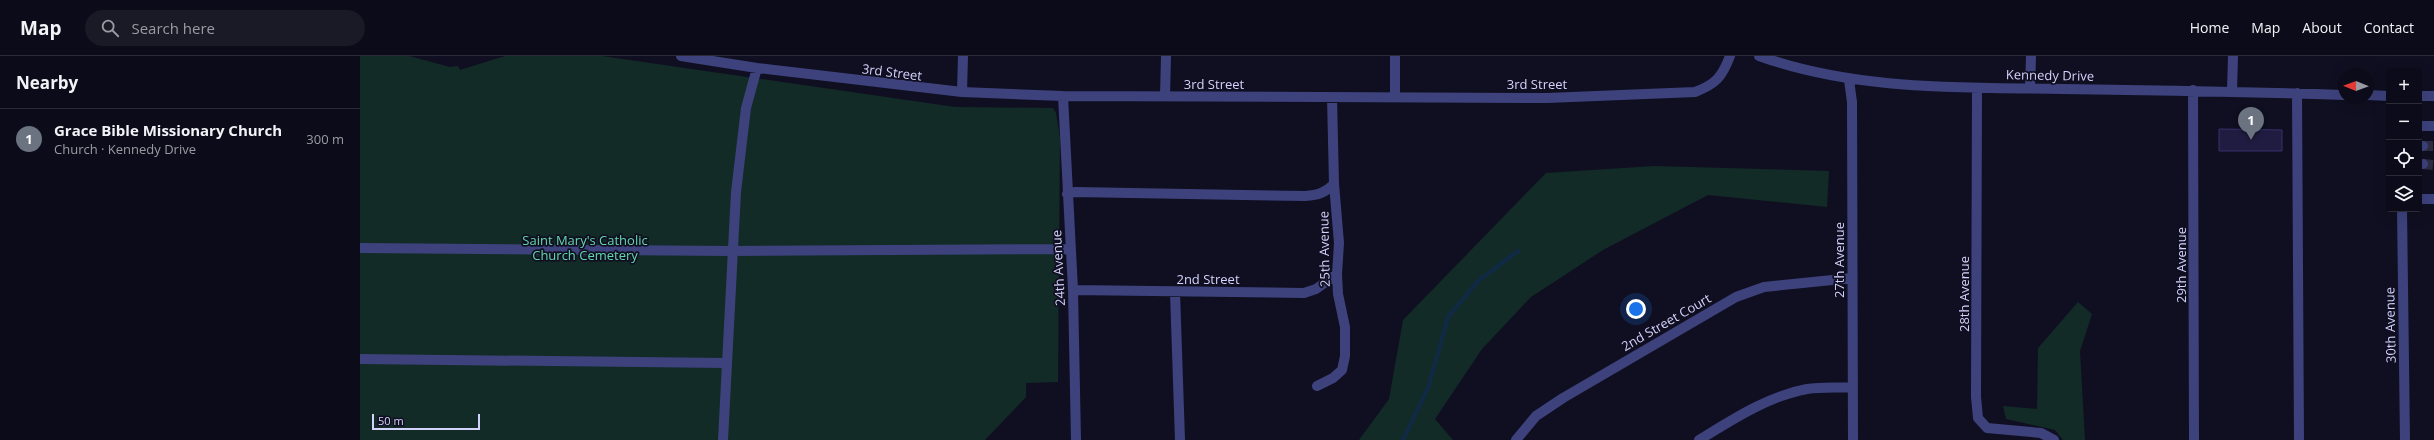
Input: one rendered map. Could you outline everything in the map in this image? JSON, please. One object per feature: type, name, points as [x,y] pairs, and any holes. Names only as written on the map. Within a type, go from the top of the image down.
[{"type":"street","name":"3rd Street","points":[[681,56],[757,68],[962,92],[1063,96],[1332,98],[1547,98],[1680,94],[1695,92],[1712,85],[1719,78],[1730,56]]},
{"type":"street","points":[[962,92],[963,56]]},
{"type":"street","points":[[1165,96],[1166,56]]},
{"type":"street","points":[[1395,56],[1395,98]]},
{"type":"street","name":"Kennedy Drive","points":[[1759,56],[1810,72],[1849,80],[1909,85],[1977,88],[2194,90],[2338,95]]},
{"type":"street","points":[[2030,88],[2031,56]]},
{"type":"street","points":[[2232,92],[2233,56]]},
{"type":"street","points":[[723,440],[731,251],[743,129],[757,68]]},
{"type":"street","name":"27th Avenue","points":[[1849,80],[1852,102],[1853,440]]},
{"type":"street","name":"28th Avenue","points":[[1977,88],[1976,397],[1978,418],[1988,428],[2041,433],[2054,440]]},
{"type":"street","name":"29th Avenue","points":[[2194,90],[2194,440]]},
{"type":"street","points":[[2297,94],[2299,440]]},
{"type":"street","points":[[2374,95],[2386,96]]},
{"type":"street","name":"24th Avenue","points":[[1063,96],[1073,290],[1076,440]]},
{"type":"street","points":[[2422,96],[2434,96]]},
{"type":"street","name":"25th Avenue","points":[[1317,386],[1333,378],[1344,364],[1345,327],[1338,294],[1337,274],[1339,243],[1334,184],[1332,98]]},
{"type":"street","points":[[2422,126],[2434,126]]},
{"type":"street","points":[[1068,194],[1075,192],[1305,196],[1318,195],[1327,191],[1334,184]]},
{"type":"street","points":[[2422,199],[2434,199]]},
{"type":"street","name":"30th Avenue","points":[[2402,212],[2405,440]]},
{"type":"street","points":[[360,248],[731,251],[1070,249]]},
{"type":"street","name":"2nd Street","points":[[1073,290],[1304,293],[1316,289],[1337,274]]},
{"type":"street","name":"2nd Street Court","points":[[1516,440],[1536,416],[1563,398],[1736,297],[1764,287],[1852,278]]},
{"type":"street","points":[[1175,292],[1180,440]]},
{"type":"street","points":[[360,358],[726,363]]},
{"type":"street","points":[[1699,440],[1762,404],[1780,397],[1807,389],[1853,387]]},
{"type":"green space","name":"Saint Mary's Catholic Church Cemetery","points":[[360,56],[409,56],[450,67],[458,66],[460,70],[505,56],[602,56],[955,107],[1053,108],[1056,113],[1060,138],[1058,382],[1026,383],[1026,397],[985,440],[360,440]]},
{"type":"green space","points":[[1654,166],[1829,171],[1827,207],[1708,195],[1603,250],[1531,297],[1482,349],[1435,419],[1453,440],[1359,440],[1389,399],[1403,320],[1546,173]]},
{"type":"green space","points":[[2078,302],[2092,314],[2080,351],[2085,440],[2063,440],[2055,430],[2006,419],[2003,406],[2037,409],[2038,348]]},
{"type":"building","points":[[2219,129],[2282,130],[2282,151],[2219,151]]},
{"type":"waterway","points":[[1403,440],[1428,388],[1448,317],[1478,281],[1518,251]]},
{"type":"tunnel","points":[[2423,146],[2434,146]]},
{"type":"tunnel","points":[[2423,164],[2434,165]]},
{"type":"place","name":"Grace Bible Missionary Church","points":[[2251,140]]}]
